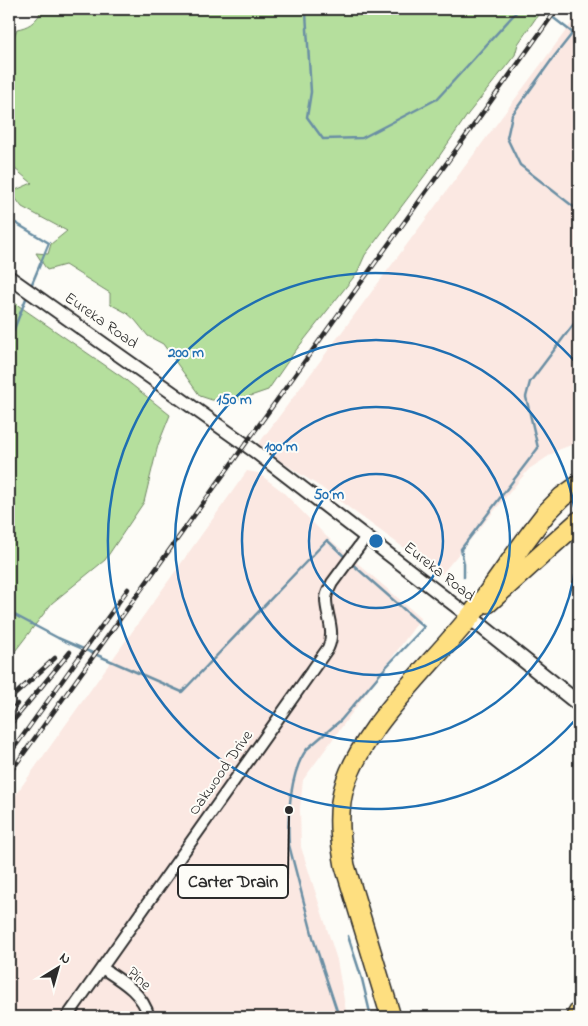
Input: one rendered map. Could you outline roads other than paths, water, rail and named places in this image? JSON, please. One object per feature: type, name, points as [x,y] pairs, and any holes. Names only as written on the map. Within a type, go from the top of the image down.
[{"type":"highway","points":[[391,1017],[345,866],[340,840],[339,819],[341,800],[347,778],[357,757],[390,709],[470,617],[542,518],[562,497],[579,485]]},
{"type":"highway","points":[[470,617],[500,594],[579,521]]},
{"type":"highway","points":[[576,1017],[579,1012]]},
{"type":"main road","name":"Eureka Road","points":[[470,617],[579,704]]},
{"type":"street","name":"Eureka Road","points":[[9,277],[241,442],[470,617]]},
{"type":"street","name":"Oakwood Drive","points":[[67,1017],[328,648],[332,634],[326,599],[328,592],[332,583],[366,537]]},
{"type":"street","name":"Pine","points":[[102,968],[135,992],[144,1003],[149,1017]]},
{"type":"waterway","points":[[301,9],[306,13],[311,92],[307,117],[323,139],[362,138],[437,99],[519,9]]},
{"type":"waterway","points":[[542,9],[573,33]]},
{"type":"waterway","points":[[579,25],[512,115],[507,138],[520,165],[579,211]]},
{"type":"waterway","points":[[9,219],[49,243],[31,286]]},
{"type":"waterway","points":[[9,342],[27,296]]},
{"type":"waterway","points":[[464,577],[461,549],[538,448],[526,397],[530,382],[579,317]]},
{"type":"waterway","points":[[9,612],[58,638],[182,692],[327,540],[347,559]]},
{"type":"waterway","points":[[339,1017],[314,941],[289,845],[289,809],[293,782],[301,758],[307,749],[341,720],[386,667],[424,627],[351,563]]},
{"type":"waterway","points":[[348,936],[362,979],[371,1017]]},
{"type":"railway","points":[[9,774],[557,9]]},
{"type":"railway","points":[[9,755],[128,589]]},
{"type":"railway","points":[[9,726],[70,652]]},
{"type":"railway","points":[[9,700],[55,658]]},
{"type":"railway","points":[[9,713],[17,704]]},
{"type":"place","name":"Carter Drain","points":[[289,810]]}]
